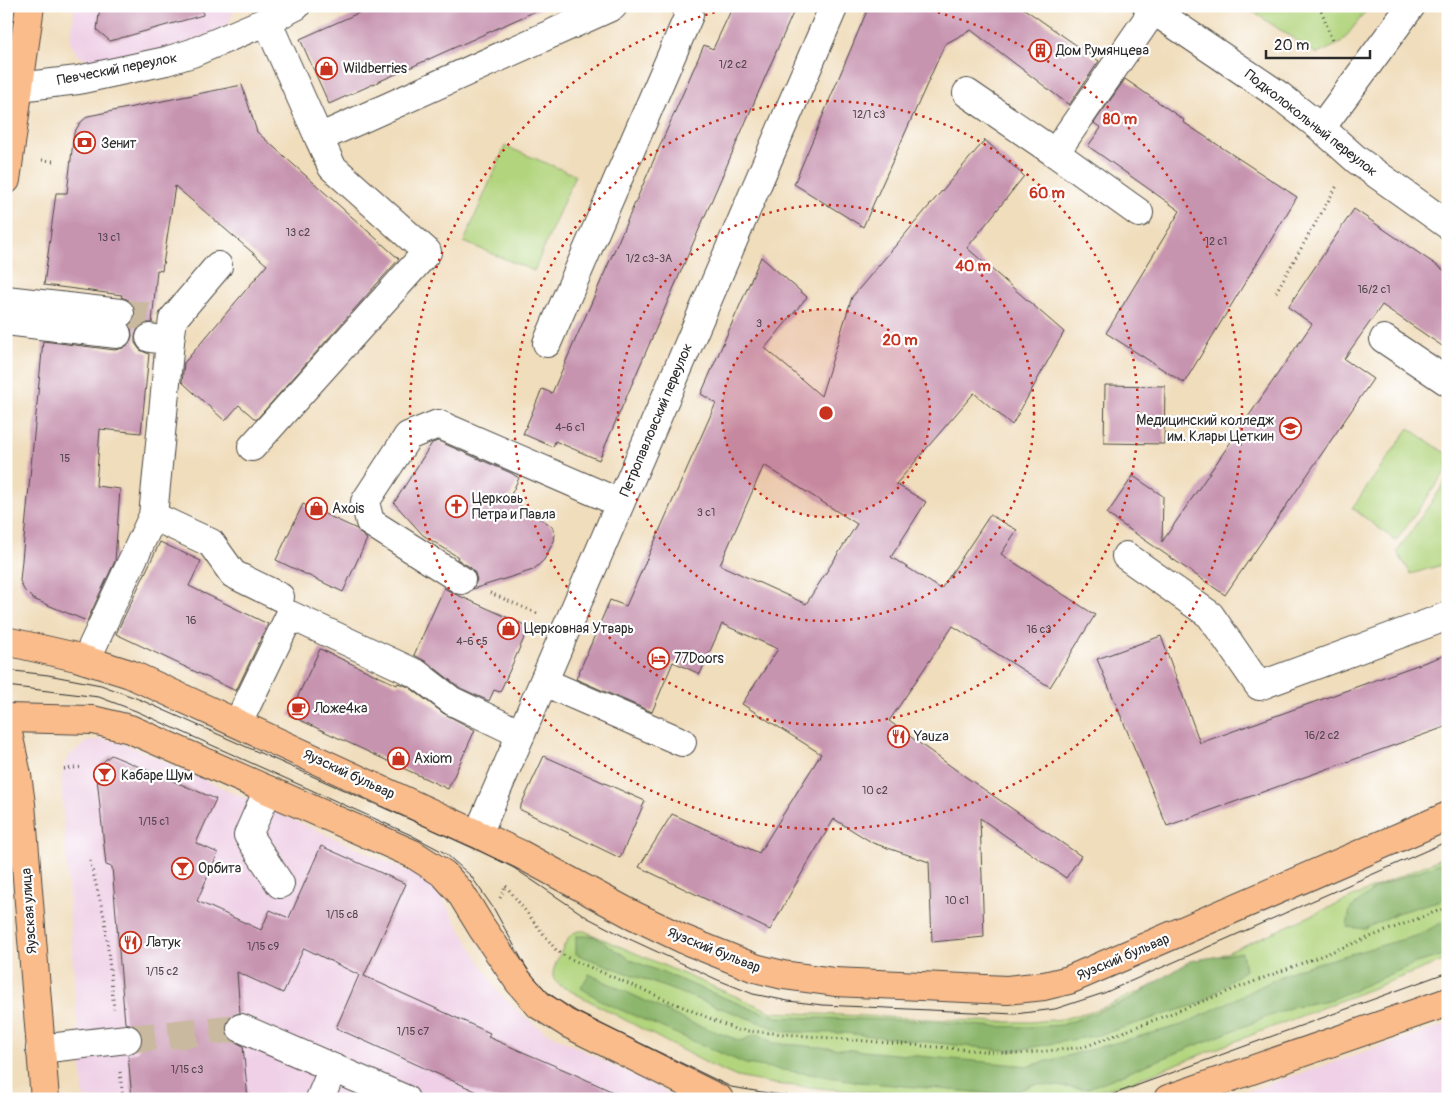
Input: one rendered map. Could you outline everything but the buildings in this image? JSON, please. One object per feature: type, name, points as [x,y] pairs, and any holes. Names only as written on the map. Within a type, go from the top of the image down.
[{"type":"main road","points":[[6,180],[30,6]]},
{"type":"main road","name":"Яузский бульвар","points":[[6,641],[34,646],[130,674],[520,854],[631,914],[684,939],[755,968],[783,975],[835,982],[1007,990],[1044,986],[1070,980],[1448,816]]},
{"type":"main road","points":[[6,718],[93,720],[130,729],[413,854],[444,874],[460,892],[519,982],[540,1005],[569,1024],[719,1099]]},
{"type":"main road","name":"Яузская улица","points":[[6,724],[18,775],[21,804],[44,1099]]},
{"type":"main road","points":[[1168,1099],[1448,1002]]},
{"type":"street","name":"Певческий переулок","points":[[18,87],[78,80],[166,61],[192,53],[267,21],[296,6]]},
{"type":"street","points":[[319,138],[613,6]]},
{"type":"street","points":[[547,342],[689,15],[686,6]]},
{"type":"street","name":"Петропавловский переулок","points":[[478,834],[834,6]]},
{"type":"street","points":[[1321,128],[1412,6]]},
{"type":"street","points":[[1054,153],[1150,8]]},
{"type":"street","name":"Подколокольный переулок","points":[[1150,8],[1280,96],[1321,128],[1357,160],[1448,226]]},
{"type":"street","points":[[252,447],[426,252],[332,167],[267,21]]},
{"type":"street","points":[[967,92],[1140,213]]},
{"type":"street","points":[[86,660],[153,516],[161,329],[218,266]]},
{"type":"street","points":[[6,300],[119,324],[6,321]]},
{"type":"street","points":[[1384,339],[1448,382]]},
{"type":"street","points":[[461,580],[370,522],[366,502],[408,436],[438,424],[620,503]]},
{"type":"street","points":[[153,516],[211,543],[233,574],[280,597]]},
{"type":"street","points":[[1126,556],[1210,615],[1259,686],[1448,616]]},
{"type":"street","points":[[238,723],[290,615],[417,674],[452,701],[521,734]]},
{"type":"street","points":[[544,682],[682,742]]},
{"type":"street","points":[[268,790],[248,836],[280,884]]},
{"type":"street","points":[[241,1028],[405,1099]]},
{"type":"street","points":[[40,1049],[122,1039]]},
{"type":"street","points":[[320,1099],[333,1068]]},
{"type":"path","points":[[1320,6],[1332,41]]},
{"type":"path","points":[[42,160],[53,161]]},
{"type":"path","points":[[1276,292],[1336,188],[1357,160]]},
{"type":"path","points":[[512,603],[531,611]]},
{"type":"path","points":[[64,769],[83,767]]},
{"type":"path","points":[[90,861],[105,920],[122,1039],[123,1099]]},
{"type":"path","points":[[498,903],[509,879]]},
{"type":"path","points":[[506,886],[556,950],[566,957]]},
{"type":"shaded area","points":[[75,6],[237,6],[227,26],[182,46],[91,63],[79,56],[71,45],[70,40]]},
{"type":"shaded area","points":[[103,739],[122,743],[143,752],[425,879],[441,897],[499,993],[519,1012],[544,1031],[680,1099],[84,1099],[75,994],[62,776],[65,764],[71,754],[88,741]]},
{"type":"shaded area","points":[[1448,1024],[1448,1099],[1224,1099]]},
{"type":"green space","points":[[1244,6],[1370,6],[1341,43],[1317,54]]},
{"type":"green space","points":[[505,146],[575,175],[534,271],[464,242]]},
{"type":"green space","points":[[1409,428],[1448,455],[1448,468],[1396,541],[1352,508]]},
{"type":"green space","points":[[1448,478],[1448,563],[1411,574],[1397,552]]},
{"type":"green space","points":[[1448,855],[1448,959],[1125,1084],[1071,1099],[944,1099],[774,1084],[737,1077],[712,1066],[561,986],[553,977],[557,960],[572,934],[584,931],[772,1012],[999,1022],[1063,1019],[1102,1008]]},
{"type":"green space","points":[[1448,860],[1448,898],[1397,913],[1365,929],[1347,927],[1350,909],[1377,887]]},
{"type":"green space","points":[[1448,919],[1448,954],[1416,963],[1330,1000],[1295,1006],[1086,1089],[1035,1084],[1008,1095],[860,1082],[746,1064],[605,1003],[581,988],[589,974],[689,1022],[741,1041],[757,1034],[774,1043],[1029,1066],[1182,1025],[1296,969],[1419,935]]},
{"type":"green space","points":[[576,936],[594,936],[631,960],[752,1009],[777,1017],[931,1021],[984,1026],[1026,1027],[1062,1025],[1129,1000],[1190,961],[1242,952],[1245,970],[1201,1003],[1099,1035],[1012,1051],[844,1033],[785,1032],[576,954]]},
{"type":"tunnel","points":[[120,313],[152,317]]},
{"type":"tunnel","points":[[127,1039],[241,1028]]},
{"type":"tram line","points":[[6,670],[48,675],[101,685],[141,700],[474,848],[514,868],[588,918],[623,936],[753,994],[788,1001],[823,1005],[1015,1014],[1055,1009],[1104,993],[1448,841]]},
{"type":"tram line","points":[[6,686],[99,697],[136,711],[411,835],[445,853],[471,876],[494,909],[527,969],[546,991],[572,1010],[731,1087],[821,1099]]},
{"type":"tram line","points":[[1100,1099],[1448,972]]},
{"type":"place","name":"Дом Румянцева","points":[[1040,50]]},
{"type":"place","name":"Wildberries","points":[[327,68]]},
{"type":"place","name":"Зенит","points":[[85,143]]},
{"type":"place","name":"Медицинский колледж им. Клары Цеткин","points":[[1290,428]]},
{"type":"place","name":"Церковь Петра и Павла","points":[[456,506]]},
{"type":"place","name":"Axois","points":[[316,508]]},
{"type":"place","name":"Церковная Утварь","points":[[508,628]]},
{"type":"place","name":"77Doors","points":[[658,658]]},
{"type":"place","name":"Ложе4ка","points":[[298,708]]},
{"type":"place","name":"Yauza","points":[[898,736]]},
{"type":"place","name":"Axiom","points":[[398,758]]},
{"type":"place","name":"Кабаре Шум","points":[[105,775]]},
{"type":"place","name":"Орбита","points":[[182,868]]},
{"type":"place","name":"Латук","points":[[130,942]]}]
